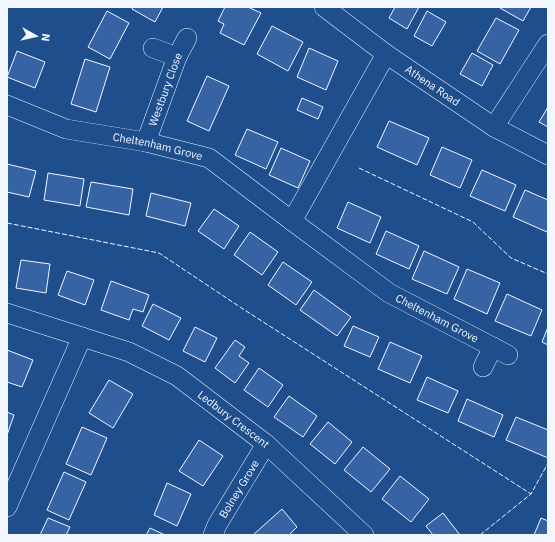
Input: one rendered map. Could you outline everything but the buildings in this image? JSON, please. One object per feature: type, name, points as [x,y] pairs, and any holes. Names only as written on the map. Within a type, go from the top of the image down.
[{"type":"street","name":"Athena Road","points":[[324,7],[386,54],[494,127],[548,155]]},
{"type":"street","name":"Westbury Close","points":[[146,142],[177,57],[187,38]]},
{"type":"street","points":[[494,127],[548,44]]},
{"type":"street","points":[[153,48],[177,57]]},
{"type":"street","points":[[292,221],[386,54]]},
{"type":"street","name":"Cheltenham Grove","points":[[7,105],[66,128],[146,142],[209,158],[389,293],[500,351],[483,367]]},
{"type":"street","name":"Ledbury Crescent","points":[[7,313],[129,352],[177,376],[266,444],[364,535]]},
{"type":"street","points":[[7,507],[82,337]]},
{"type":"street","name":"Bolney Grove","points":[[213,535],[217,525],[266,444]]},
{"type":"fence","points":[[359,168],[473,222],[511,258],[548,274]]},
{"type":"fence","points":[[7,223],[159,253],[240,307],[531,494]]},
{"type":"fence","points":[[480,535],[531,494],[548,463]]}]
